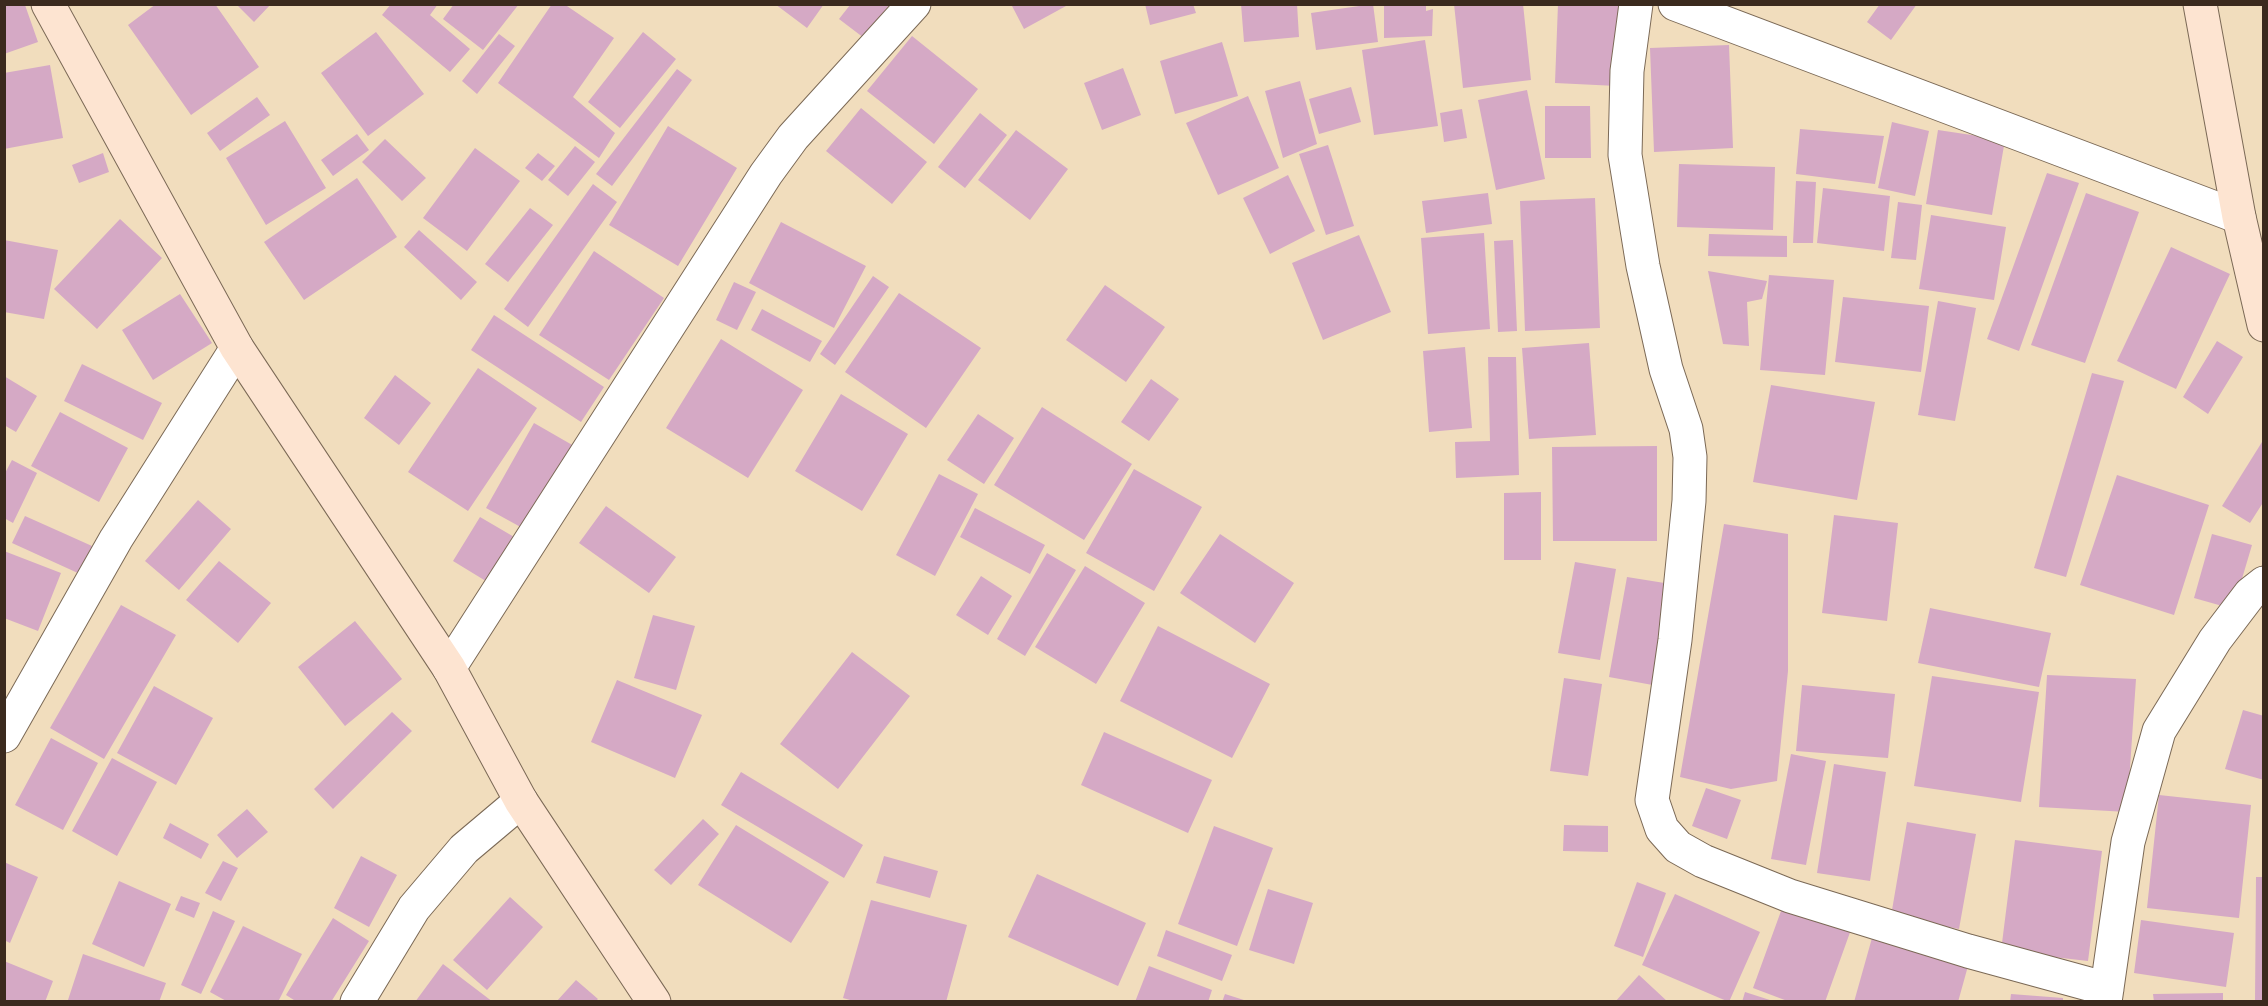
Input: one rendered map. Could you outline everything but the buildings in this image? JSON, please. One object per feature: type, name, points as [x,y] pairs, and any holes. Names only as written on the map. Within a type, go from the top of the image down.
[{"type":"street","points":[[48,4],[237,348],[449,668],[521,801],[654,1002]]},
{"type":"street","points":[[449,668],[766,174],[793,137],[914,4]]},
{"type":"street","points":[[1636,4],[1627,71],[1625,155],[1643,266],[1666,369],[1686,429],[1690,457],[1689,501],[1675,640],[1652,800],[1662,829],[1678,847],[1703,861],[1790,896],[2106,995],[2128,842],[2159,731],[2215,639],[2250,594],[2264,583]]},
{"type":"street","points":[[1675,4],[2239,217]]},
{"type":"street","points":[[2200,4],[2239,217],[2264,325]]},
{"type":"street","points":[[4,736],[116,539],[237,348]]},
{"type":"street","points":[[357,1002],[414,908],[464,849],[521,801]]}]
